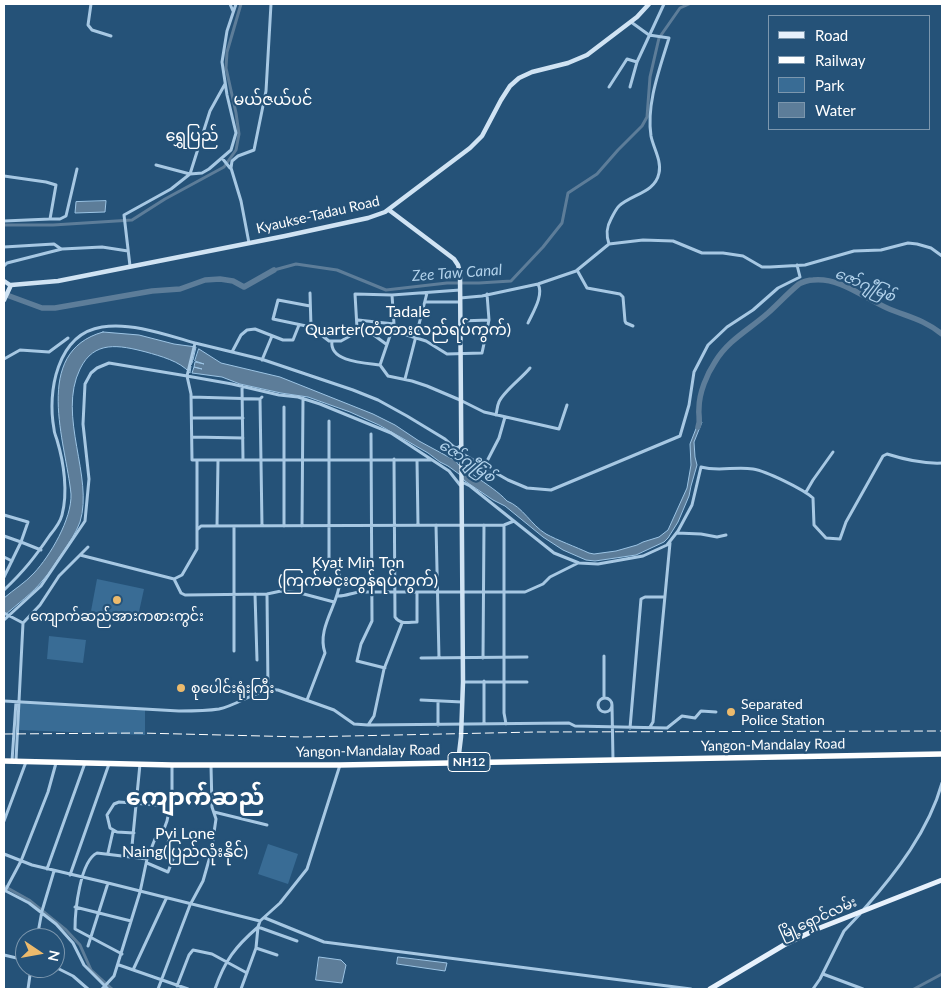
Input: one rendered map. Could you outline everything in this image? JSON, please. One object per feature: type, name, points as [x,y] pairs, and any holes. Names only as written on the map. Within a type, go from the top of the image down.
[{"type":"highway","name":"Yangon-Mandalay Road","points":[[4,761],[172,765],[340,765],[942,755]]},
{"type":"main road","name":"Kyaukse-Tadau Road","points":[[10,285],[58,281],[369,218],[389,210],[470,148],[482,136],[501,100],[510,86],[519,78],[532,72],[581,59],[630,22],[648,4]]},
{"type":"main road","points":[[389,210],[454,259],[458,265],[460,275],[460,483],[463,682],[458,762]]},
{"type":"main road","points":[[4,282],[10,285],[4,300]]},
{"type":"main road","name":"မြို့ရှောင်လမ်း","points":[[710,989],[784,945],[817,929],[942,880]]},
{"type":"street","points":[[91,4],[88,25],[92,30],[111,36]]},
{"type":"street","points":[[230,4],[234,11]]},
{"type":"street","points":[[156,165],[190,174],[202,173],[231,150],[236,133],[222,62],[227,31],[236,4]]},
{"type":"street","points":[[230,168],[232,161],[238,156],[254,150],[266,91],[271,4]]},
{"type":"street","points":[[630,87],[637,62],[664,4]]},
{"type":"street","points":[[609,244],[606,235],[608,224],[618,207],[653,185],[660,172],[658,154],[651,136],[651,114],[655,89],[670,38],[649,35],[630,22]]},
{"type":"street","points":[[609,87],[627,59],[637,62]]},
{"type":"street","points":[[130,266],[123,218],[126,214],[180,183],[190,174],[210,111],[225,84]]},
{"type":"street","points":[[222,158],[230,168],[242,201],[249,243]]},
{"type":"street","points":[[4,221],[60,219],[66,216],[77,169]]},
{"type":"street","points":[[4,176],[55,184],[50,219]]},
{"type":"street","points":[[426,302],[460,300],[538,284],[577,270],[609,244],[643,240],[672,240],[702,253],[723,253],[743,256],[762,267],[805,265],[854,251],[881,250],[908,243],[930,248],[942,256]]},
{"type":"street","points":[[4,247],[54,244],[62,249]]},
{"type":"street","points":[[4,266],[7,262],[62,249],[102,247],[128,250]]},
{"type":"street","points":[[4,590],[24,571],[41,550],[59,523],[65,501],[65,485],[57,439],[53,428],[54,376],[71,344],[82,335],[103,326],[154,331],[195,345],[262,360],[353,390],[378,400],[445,439],[454,448],[460,449],[484,467],[508,480],[527,488],[551,490],[680,436],[689,406],[694,372],[708,345],[727,327],[753,310],[778,288],[800,277],[797,265]]},
{"type":"street","points":[[577,270],[587,288],[620,294],[623,297],[625,321],[633,326]]},
{"type":"street","points":[[528,323],[539,296],[540,287],[538,284]]},
{"type":"street","points":[[310,306],[278,300],[274,319],[311,327],[329,341],[341,340],[350,336],[358,328],[355,294],[427,294],[460,288]]},
{"type":"street","points":[[310,293],[311,327]]},
{"type":"street","points":[[405,379],[427,294]]},
{"type":"street","points":[[392,332],[426,341],[447,354],[482,353],[489,320],[487,294]]},
{"type":"street","points":[[380,365],[394,324],[392,295]]},
{"type":"street","points":[[358,320],[394,324]]},
{"type":"street","points":[[460,321],[489,320]]},
{"type":"street","points":[[232,352],[241,335],[247,330],[255,328],[283,340],[293,340],[299,325]]},
{"type":"street","points":[[358,328],[386,344]]},
{"type":"street","points":[[262,360],[272,336]]},
{"type":"street","points":[[4,359],[20,350],[49,352],[68,338]]},
{"type":"street","points":[[332,341],[331,346],[334,352],[349,361],[380,365],[388,376],[405,379],[460,400],[484,412],[559,429],[567,405]]},
{"type":"street","points":[[195,345],[188,374],[192,418],[192,460],[433,460]]},
{"type":"street","points":[[4,620],[41,586],[85,521],[89,480],[83,424],[85,384],[90,373],[109,363],[188,374],[278,395],[303,398],[391,433],[449,471],[460,483],[470,486],[554,553],[579,563],[598,564],[643,556],[667,545],[677,533],[692,505],[701,467],[711,470],[751,468],[762,471],[806,492],[813,498],[814,525],[826,538],[840,539],[846,522],[883,456],[887,454],[922,462],[942,463]]},
{"type":"street","points":[[496,415],[499,401],[530,368]]},
{"type":"street","points":[[242,386],[243,460]]},
{"type":"street","points":[[191,397],[261,398],[262,526]]},
{"type":"street","points":[[302,526],[303,398]]},
{"type":"street","points":[[284,407],[284,526]]},
{"type":"street","points":[[484,467],[499,438],[505,417]]},
{"type":"street","points":[[192,418],[242,418]]},
{"type":"street","points":[[307,700],[325,653],[322,645],[323,633],[337,596],[340,579],[338,567],[329,558],[329,422]]},
{"type":"street","points":[[371,434],[372,621],[357,661],[385,668]]},
{"type":"street","points":[[192,437],[243,438]]},
{"type":"street","points":[[806,492],[812,480],[833,452]]},
{"type":"street","points":[[80,556],[174,579],[182,575],[197,550],[197,460]]},
{"type":"street","points":[[217,526],[218,460]]},
{"type":"street","points":[[394,460],[396,620],[402,623],[417,622],[418,592]]},
{"type":"street","points":[[417,460],[418,525]]},
{"type":"street","points":[[4,515],[28,522],[21,542],[4,577]]},
{"type":"street","points":[[198,529],[201,526],[504,525],[514,520]]},
{"type":"street","points":[[436,525],[439,658]]},
{"type":"street","points":[[483,658],[485,592],[484,525]]},
{"type":"street","points":[[504,525],[504,713],[506,724]]},
{"type":"street","points":[[234,526],[234,651]]},
{"type":"street","points":[[677,533],[717,537],[726,534]]},
{"type":"street","points":[[4,536],[41,550]]},
{"type":"street","points":[[650,728],[653,722],[670,541]]},
{"type":"street","points":[[14,761],[23,623],[40,605],[59,576],[88,547]]},
{"type":"street","points":[[4,557],[12,561]]},
{"type":"street","points":[[337,596],[372,592],[525,592],[544,584],[550,577],[579,563]]},
{"type":"street","points":[[174,579],[181,593],[185,595],[267,594],[281,591],[300,593],[334,602]]},
{"type":"street","points":[[256,594],[257,660]]},
{"type":"street","points":[[267,594],[268,689]]},
{"type":"street","points":[[630,728],[641,600],[645,597],[665,597]]},
{"type":"street","points":[[4,613],[23,623]]},
{"type":"street","points":[[368,725],[374,716],[385,668],[402,623]]},
{"type":"street","points":[[604,656],[604,698]]},
{"type":"street","points":[[421,658],[528,657]]},
{"type":"street","points":[[484,681],[484,724]]},
{"type":"street","points":[[463,682],[527,682]]},
{"type":"street","points":[[4,702],[179,711],[203,710],[220,709],[268,689],[278,690],[334,710],[354,724],[368,725],[569,723],[575,726],[667,728],[682,716],[695,718],[701,711],[716,712]]},
{"type":"street","points":[[604,698],[599,702],[598,706],[601,710],[607,711],[611,709],[612,705]]},
{"type":"street","points":[[604,698],[609,699],[612,705],[613,761]]},
{"type":"street","points":[[421,700],[462,702]]},
{"type":"street","points":[[438,702],[438,725]]},
{"type":"street","points":[[4,821],[26,761]]},
{"type":"street","points":[[56,762],[48,792],[20,861],[5,890],[29,903],[56,924],[73,943],[84,965],[107,987]]},
{"type":"street","points":[[47,869],[85,762]]},
{"type":"street","points":[[70,875],[109,763]]},
{"type":"street","points":[[131,856],[140,763]]},
{"type":"street","points":[[102,989],[107,987],[112,980],[119,965],[147,861],[155,839],[164,829],[171,806],[172,765]]},
{"type":"street","points":[[158,989],[190,905],[203,881],[211,853],[216,829],[212,807],[211,765]]},
{"type":"street","points":[[241,989],[256,948],[260,922],[293,888],[307,869],[340,765]]},
{"type":"street","points":[[813,989],[823,974],[844,931],[879,892],[925,827],[942,783]]},
{"type":"street","points":[[134,833],[113,830],[108,823],[108,815],[114,804],[119,802],[171,806]]},
{"type":"street","points":[[214,812],[268,825]]},
{"type":"street","points":[[108,854],[113,830]]},
{"type":"street","points":[[122,954],[75,928],[75,907],[82,878],[93,856],[97,853],[131,856],[147,861],[168,872],[173,859]]},
{"type":"street","points":[[4,854],[47,869],[260,922]]},
{"type":"street","points":[[39,928],[54,870]]},
{"type":"street","points":[[88,946],[108,883]]},
{"type":"street","points":[[134,970],[166,898]]},
{"type":"street","points":[[75,907],[131,922]]},
{"type":"street","points":[[265,918],[324,942],[691,989]]},
{"type":"street","points":[[258,927],[297,941]]},
{"type":"street","points":[[215,989],[226,962],[232,953],[258,927]]},
{"type":"street","points":[[256,948],[277,955]]},
{"type":"street","points":[[177,986],[189,954],[193,950],[212,954],[247,973]]},
{"type":"street","points":[[119,965],[188,989]]},
{"type":"street","points":[[65,972],[73,976],[88,989]]},
{"type":"street","points":[[823,974],[863,989]]},
{"type":"green space","name":"ကျောက်ဆည်အားကစားကွင်း","points":[[97,579],[144,589],[137,621],[91,611]]},
{"type":"green space","points":[[49,636],[86,640],[83,663],[47,659]]},
{"type":"green space","points":[[19,702],[145,709],[145,735],[19,730]]},
{"type":"green space","points":[[268,844],[298,854],[288,884],[258,874]]},
{"type":"water","points":[[106,201],[105,212],[75,213],[76,202]]},
{"type":"water","points":[[103,332],[139,335],[174,344],[196,347],[193,360],[191,360],[193,361],[189,366],[191,366],[190,373],[181,365],[170,360],[126,348],[108,347],[100,349],[92,353],[86,360],[80,369],[74,387],[72,406],[83,486],[80,522],[46,577],[4,616],[4,598],[27,580],[40,566],[64,526],[71,494],[60,426],[58,401],[60,379],[67,359],[81,343]]},
{"type":"water","points":[[199,349],[221,363],[280,377],[373,414],[456,461],[462,468],[518,507],[546,534],[589,553],[616,551],[637,545],[659,537],[668,530],[687,488],[691,465],[690,444],[699,421],[702,422],[694,442],[697,465],[689,496],[678,522],[664,542],[636,555],[595,561],[586,560],[563,550],[543,537],[505,506],[465,481],[448,466],[379,425],[308,397],[240,384],[222,377],[192,373],[195,362],[204,364],[195,361]]},
{"type":"water","points":[[319,957],[341,960],[346,965],[342,983],[316,980]]},
{"type":"water","points":[[398,957],[447,963],[445,971],[397,964]]},
{"type":"waterway","points":[[4,225],[53,225],[132,220],[165,199],[224,167],[236,150],[239,134],[226,68],[227,52],[241,4]]},
{"type":"waterway","name":"Zee Taw Canal","points":[[274,270],[296,264],[337,270],[386,290],[447,283],[511,281],[543,247],[562,223],[568,193],[597,174],[642,126],[647,117],[650,77],[659,38],[680,8],[689,4]]},
{"type":"waterway","points":[[4,294],[42,308],[55,308],[152,291],[180,289],[205,280],[220,279],[233,281],[244,287],[274,270]]},
{"type":"waterway","name":"ဇော်ဂျီမြစ်","points":[[698,427],[699,402],[702,390],[709,372],[720,354],[799,284],[811,280],[823,280],[842,285],[887,308],[922,322],[942,334]]},
{"type":"waterway","points":[[4,886],[29,900],[66,930],[80,945],[91,970],[112,989]]},
{"type":"waterway","points":[[914,989],[942,974]]},
{"type":"railway","points":[[4,734],[140,733],[303,737],[536,732],[942,731]]},
{"type":"place","name":"ကျောက်ဆည်အားကစားကွင်း","points":[[117,600]]},
{"type":"place","name":"စုပေါင်းရုံးကြီး","points":[[181,688]]},
{"type":"place","name":"Separated Police Station","points":[[731,712]]},
{"type":"district","name":"မယ်ဇယ်ပင်","points":[[273,100]]},
{"type":"district","name":"ရွှေပြည်","points":[[192,136]]},
{"type":"district","name":"Tadale Quarter(တံတားလည်ရပ်ကွက်)","points":[[408,321]]},
{"type":"district","name":"Kyat Min Ton (ကြက်မင်းတွန်ရပ်ကွက်)","points":[[358,572]]},
{"type":"district","name":"ကျောက်ဆည်","points":[[195,797]]},
{"type":"district","name":"Pyi Lone Naing(ပြည်လုံးနိုင်)","points":[[185,843]]}]
